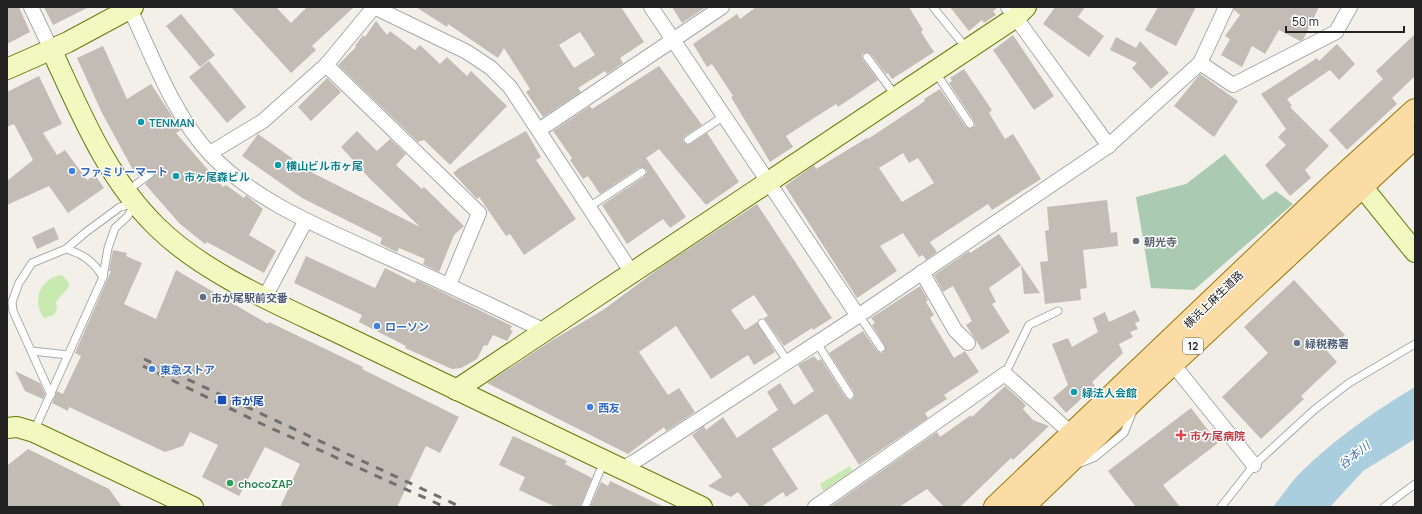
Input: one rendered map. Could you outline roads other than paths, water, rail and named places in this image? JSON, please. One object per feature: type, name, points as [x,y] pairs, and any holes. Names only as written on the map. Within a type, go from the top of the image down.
[{"type":"main road","name":"横浜上麻生道路","points":[[1030,505],[1060,472],[1140,394],[1167,356],[1349,170],[1415,110]]},
{"type":"main road","name":"横浜上麻生道路","points":[[995,507],[1071,433],[1167,356],[1364,186],[1415,137]]},
{"type":"street","points":[[31,7],[91,133],[130,198],[156,226],[182,249],[202,263],[265,297],[702,507]]},
{"type":"street","points":[[210,153],[262,121],[326,65],[374,7],[468,52],[491,68],[510,87],[632,273]]},
{"type":"street","points":[[652,7],[768,182],[859,315]]},
{"type":"street","points":[[539,130],[722,7]]},
{"type":"street","points":[[614,465],[641,458],[859,315],[1109,146],[1200,63],[1226,7]]},
{"type":"street","points":[[1200,63],[1233,85],[1336,32],[1350,7]]},
{"type":"street","points":[[7,69],[51,49],[131,8],[172,97],[192,131],[210,153],[232,174],[263,198],[306,220],[545,331]]},
{"type":"street","points":[[456,390],[935,71],[967,49],[1017,10],[1109,146]]},
{"type":"street","points":[[326,65],[479,213],[449,286]]},
{"type":"street","points":[[1349,170],[1364,186],[1415,252]]},
{"type":"street","points":[[265,297],[306,220]]},
{"type":"street","points":[[922,272],[955,330],[968,343]]},
{"type":"street","points":[[1167,356],[1254,465]]},
{"type":"street","points":[[815,507],[1005,374],[1071,433]]},
{"type":"street","points":[[8,424],[34,432],[193,507]]},
{"type":"lane","points":[[933,7],[967,49]]},
{"type":"lane","points":[[867,57],[896,97]]},
{"type":"lane","points":[[935,71],[970,124]]},
{"type":"lane","points":[[688,140],[724,116]]},
{"type":"lane","points":[[589,207],[642,172]]},
{"type":"lane","points":[[51,395],[13,311],[12,302],[20,283],[32,263],[66,249],[120,207],[130,198],[150,174]]},
{"type":"lane","points":[[34,432],[103,277],[108,248],[115,228],[128,216],[130,198]]},
{"type":"lane","points":[[66,249],[78,252],[89,259],[103,277]]},
{"type":"lane","points":[[1005,374],[1029,325],[1058,311]]},
{"type":"lane","points":[[859,315],[881,348]]},
{"type":"lane","points":[[762,323],[788,362]]},
{"type":"lane","points":[[817,343],[850,395]]},
{"type":"lane","points":[[1221,507],[1254,465],[1314,410],[1349,383],[1415,344]]},
{"type":"lane","points":[[32,351],[68,355]]},
{"type":"lane","points":[[585,507],[599,473],[614,465]]},
{"type":"lane","points":[[1384,507],[1415,484]]},
{"type":"water","name":"谷本川","points":[[1415,387],[1415,439],[1363,471],[1330,507],[1273,507],[1298,475],[1325,450],[1368,417]]},
{"type":"railway","points":[[144,359],[461,507]]},
{"type":"railway","points":[[143,366],[262,424],[445,507]]},
{"type":"place","name":"TENMAN","points":[[141,122]]},
{"type":"place","name":"横山ビル市ヶ尾","points":[[278,165]]},
{"type":"place","name":"ファミリーマート","points":[[72,171]]},
{"type":"place","name":"市ヶ尾森ビル","points":[[176,176]]},
{"type":"place","name":"朝光寺","points":[[1136,241]]},
{"type":"place","name":"市が尾駅前交番","points":[[203,297]]},
{"type":"place","name":"ローソン","points":[[377,326]]},
{"type":"place","name":"緑税務署","points":[[1297,343]]},
{"type":"place","name":"東急ストア","points":[[152,369]]},
{"type":"place","name":"緑法人会館","points":[[1074,392]]},
{"type":"place","name":"市が尾","points":[[222,400]]},
{"type":"place","name":"西友","points":[[590,407]]},
{"type":"place","name":"市ケ尾病院","points":[[1181,435]]},
{"type":"place","name":"chocoZAP","points":[[230,483]]}]
